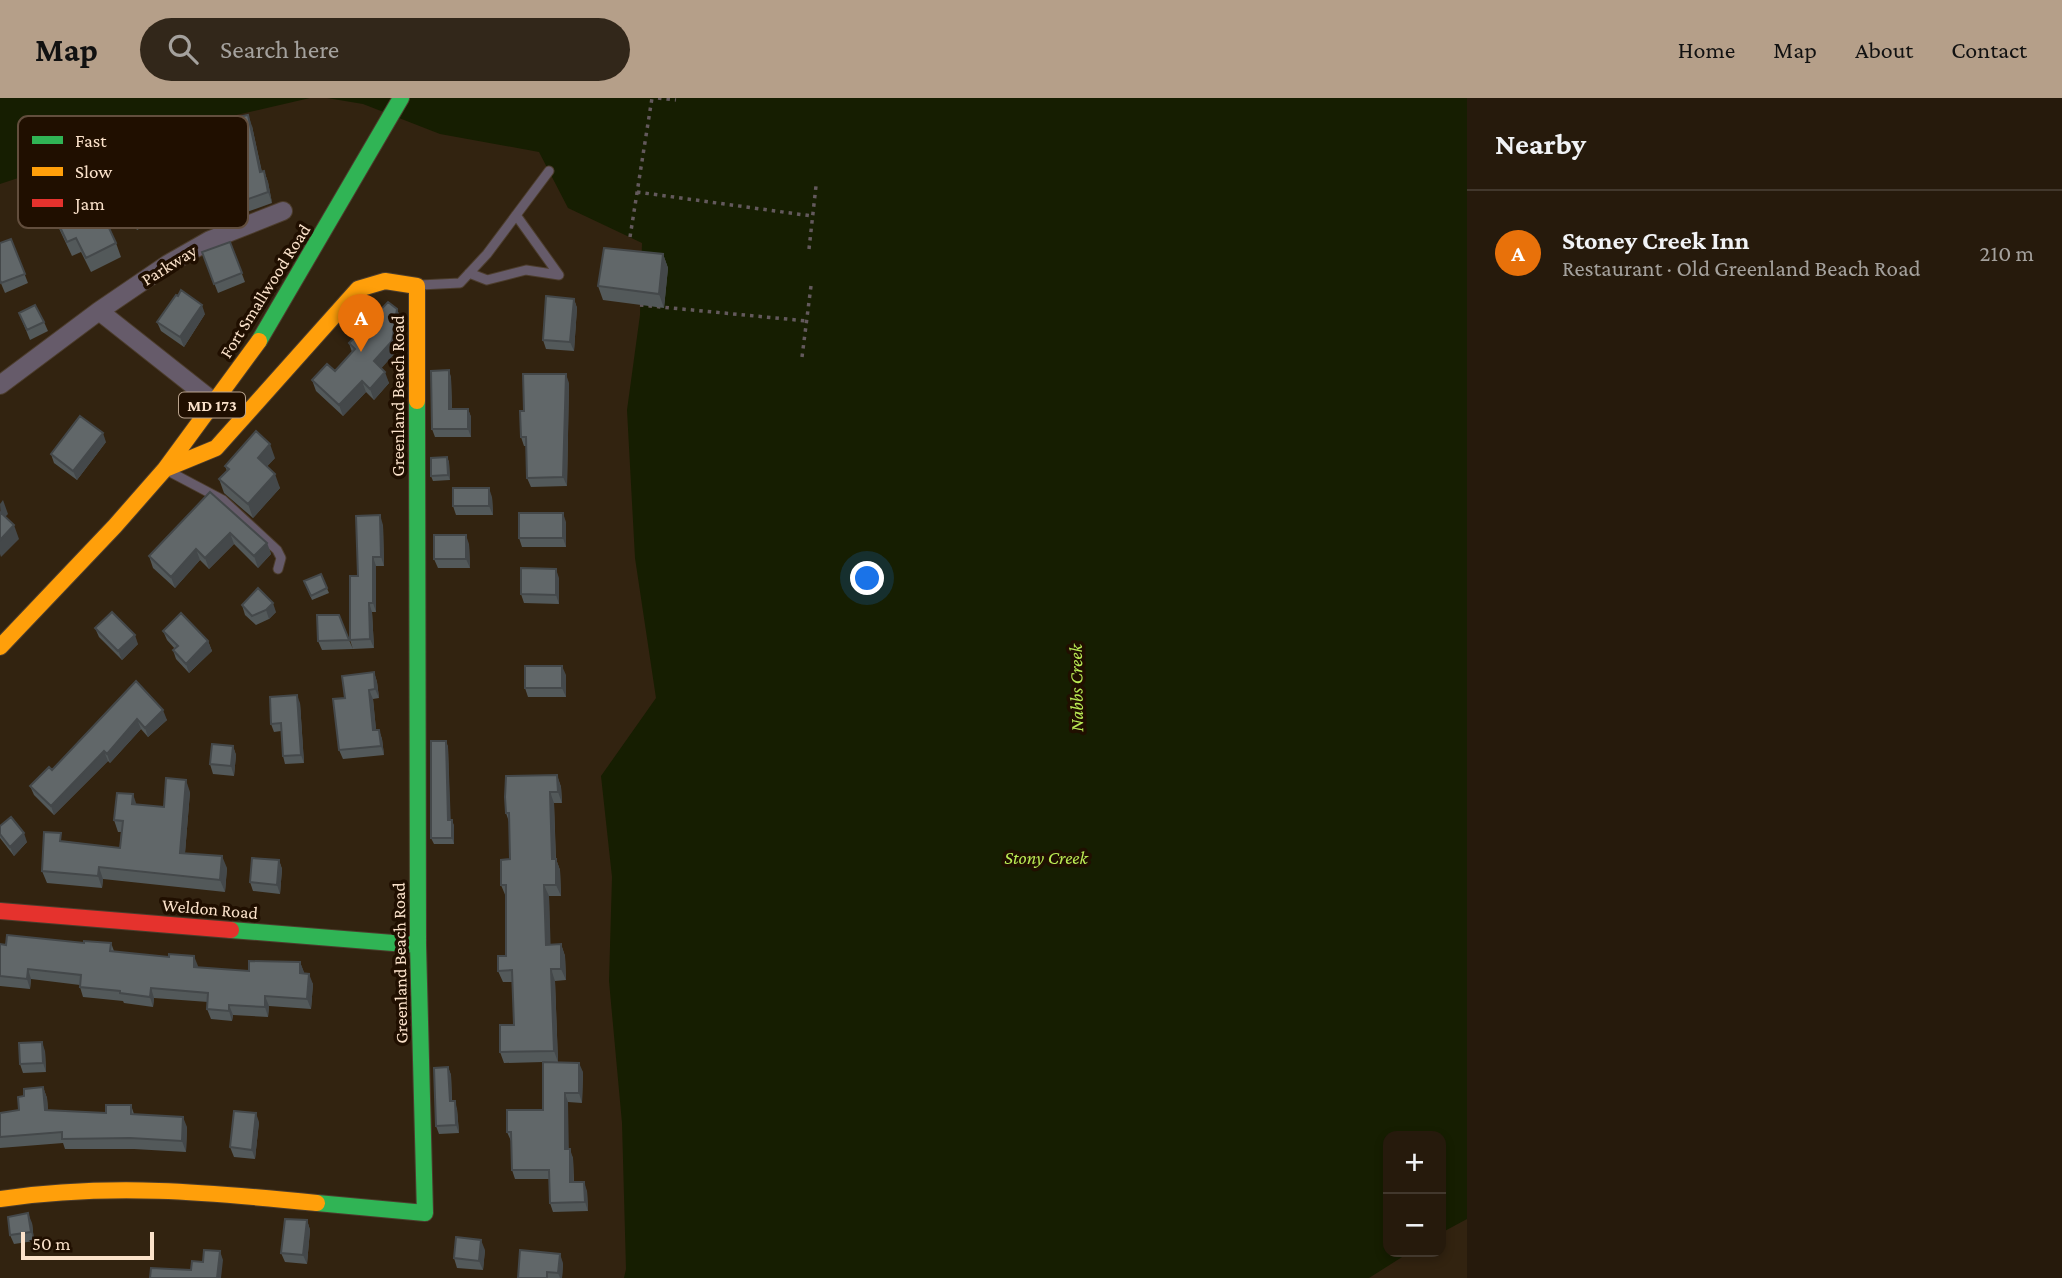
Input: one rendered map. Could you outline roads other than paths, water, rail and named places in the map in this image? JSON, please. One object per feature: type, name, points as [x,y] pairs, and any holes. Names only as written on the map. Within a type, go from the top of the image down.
[{"type":"street","name":"Fort Smallwood Road","points":[[0,648],[115,526],[164,469],[260,342],[401,98]]},
{"type":"street","name":"Parkway","points":[[248,225],[283,211]]},
{"type":"street","name":"Parkway","points":[[0,385],[99,311],[168,264],[210,240],[240,228]]},
{"type":"street","points":[[164,469],[216,448],[358,289],[385,281],[417,286]]},
{"type":"street","name":"Greenland Beach Road","points":[[0,1199],[62,1191],[192,1191],[425,1213],[418,945],[417,286]]},
{"type":"street","points":[[99,311],[214,402]]},
{"type":"street","points":[[238,370],[272,387]]},
{"type":"street","name":"Weldon Road","points":[[0,911],[418,945]]},
{"type":"lane","points":[[417,286],[460,283],[549,171]]},
{"type":"lane","points":[[469,273],[487,280],[526,270],[559,275],[516,215]]},
{"type":"lane","points":[[164,469],[223,500],[277,550],[281,558],[278,569]]},
{"type":"water","points":[[0,98],[310,98],[232,116],[18,116],[18,178],[0,184]]},
{"type":"water","name":"Stony Creek","points":[[327,98],[1467,98],[1467,1219],[1446,1230],[1446,1131],[1383,1131],[1383,1257],[1402,1257],[1369,1278],[624,1278],[626,1269],[622,1123],[609,981],[612,877],[601,776],[656,698],[635,558],[627,410],[640,315],[642,243],[568,208],[539,152],[440,134],[363,104]]},
{"type":"place","name":"Stoney Creek Inn","points":[[361,352]]},
{"type":"water label","name":"Nabbs Creek","points":[[1076,688]]}]
